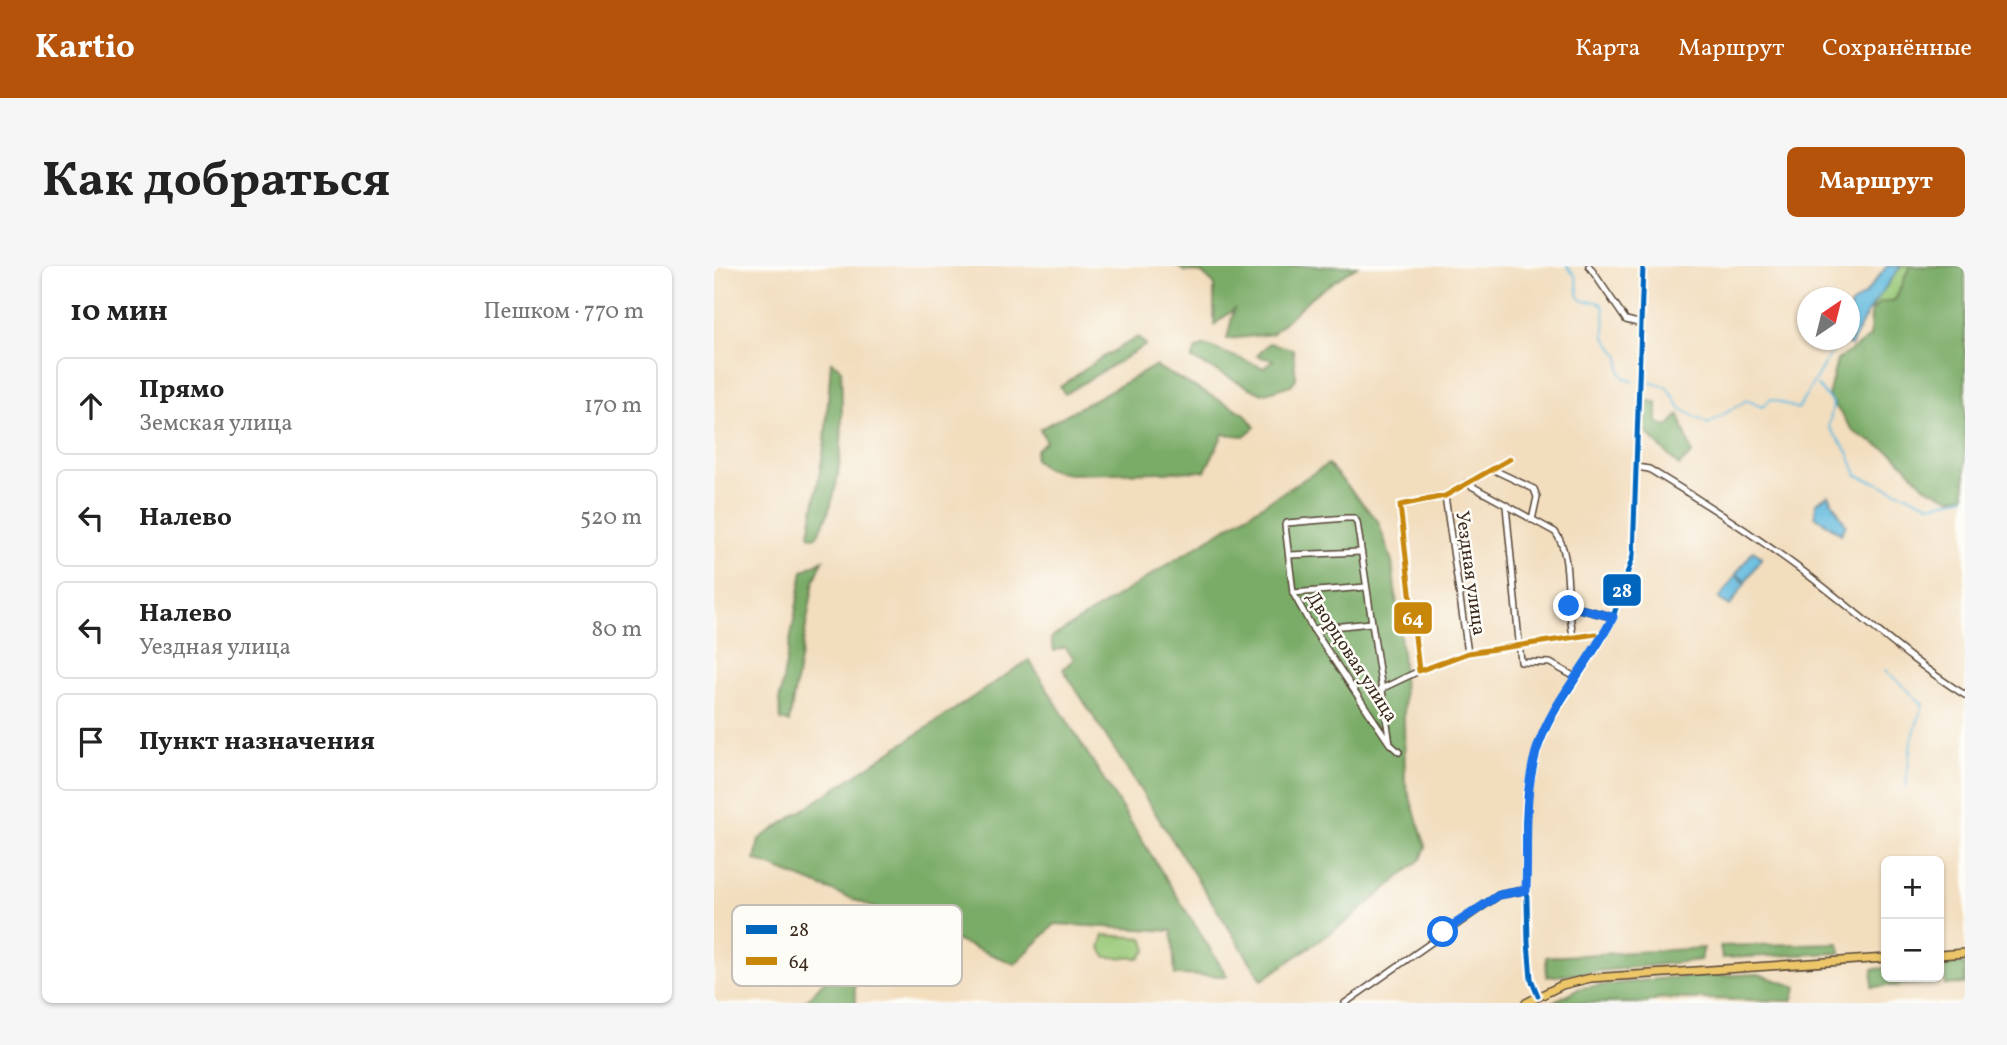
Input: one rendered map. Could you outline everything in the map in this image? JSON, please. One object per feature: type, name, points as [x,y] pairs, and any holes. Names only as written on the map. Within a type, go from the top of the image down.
[{"type":"main road","points":[[1944,955],[1965,953]]},
{"type":"main road","points":[[1526,1003],[1538,996],[1591,978],[1881,958]]},
{"type":"street","points":[[1589,266],[1626,320],[1642,324]]},
{"type":"street","points":[[1538,996],[1531,979],[1526,890],[1526,814],[1537,751],[1550,720],[1613,617],[1633,556],[1643,266]]},
{"type":"street","points":[[1419,671],[1398,510],[1400,505],[1445,496],[1510,459]]},
{"type":"street","points":[[1637,467],[1649,468],[1725,515],[1799,568],[1913,662],[1965,695]]},
{"type":"street","points":[[1494,470],[1534,489],[1537,497],[1532,520]]},
{"type":"street","points":[[1466,483],[1555,532],[1561,539],[1573,638]]},
{"type":"street","name":"Уездная улица","points":[[1445,496],[1468,653]]},
{"type":"street","name":"Уездная улица","points":[[1506,506],[1519,646]]},
{"type":"street","name":"Дворцовая улица","points":[[1361,552],[1357,522],[1354,518],[1287,523],[1285,530],[1293,593],[1313,629],[1390,744],[1398,751]]},
{"type":"street","points":[[1289,555],[1361,552],[1390,744]]},
{"type":"street","points":[[1293,593],[1366,587]]},
{"type":"street","points":[[1569,606],[1613,617]]},
{"type":"street","points":[[1313,629],[1371,623]]},
{"type":"street","name":"Уездная улица","points":[[1381,689],[1419,671],[1468,653],[1596,634]]},
{"type":"street","points":[[1519,646],[1521,662],[1550,663],[1577,678]]},
{"type":"street","points":[[1345,1003],[1499,895],[1526,890]]},
{"type":"green space","points":[[1177,266],[1357,266],[1311,297],[1272,334],[1227,339],[1234,309],[1214,325],[1214,284],[1202,273],[1184,271]]},
{"type":"green space","points":[[1892,266],[1910,266],[1895,301],[1879,303],[1871,313],[1878,285]]},
{"type":"green space","points":[[1910,266],[1965,266],[1965,496],[1951,498],[1925,487],[1894,454],[1854,432],[1828,396],[1837,360],[1851,350],[1860,350],[1860,344],[1870,337],[1871,313],[1879,303],[1895,300]]},
{"type":"green space","points":[[1138,337],[1146,345],[1065,394],[1060,387],[1098,360]]},
{"type":"green space","points":[[1269,343],[1293,349],[1296,379],[1291,385],[1262,394],[1192,359],[1196,349],[1205,345],[1264,368],[1273,360],[1257,356]]},
{"type":"green space","points":[[831,361],[841,369],[840,455],[833,498],[817,536],[812,537],[809,534],[825,442]]},
{"type":"green space","points":[[1155,366],[1244,413],[1255,427],[1244,436],[1223,434],[1205,471],[1068,474],[1045,468],[1034,459],[1036,450],[1046,441],[1040,429]]},
{"type":"green space","points":[[1647,400],[1657,403],[1657,422],[1667,427],[1679,415],[1692,453],[1679,466],[1645,431]]},
{"type":"green space","points":[[1328,464],[1378,521],[1392,562],[1403,661],[1405,782],[1426,847],[1421,859],[1349,920],[1262,980],[1063,669],[1074,659],[1065,647],[1054,651],[1051,638]]},
{"type":"green space","points":[[823,560],[814,581],[789,722],[781,720],[779,701],[803,571]]},
{"type":"green space","points":[[1029,660],[1227,976],[1175,975],[1172,931],[1055,924],[1015,964],[962,943],[962,905],[868,905],[755,860],[759,839]]},
{"type":"green space","points":[[1104,935],[1143,938],[1147,950],[1139,958],[1106,957],[1100,947]]},
{"type":"green space","points":[[1839,943],[1840,953],[1722,958],[1720,946]]},
{"type":"green space","points":[[1704,948],[1700,960],[1547,977],[1546,957]]},
{"type":"green space","points":[[1965,964],[1965,984],[1945,985],[1945,965]]},
{"type":"green space","points":[[1881,968],[1881,982],[1939,983],[1872,987],[1873,969]]},
{"type":"green space","points":[[1758,974],[1797,987],[1792,1001],[1660,998],[1644,1003],[1551,1003],[1580,988],[1666,978]]},
{"type":"green space","points":[[820,986],[854,986],[856,1003],[804,1003]]},
{"type":"water","points":[[1887,266],[1901,266],[1867,313],[1860,327],[1860,298]]},
{"type":"water","points":[[1828,495],[1846,525],[1841,534],[1815,516],[1816,503]]},
{"type":"water","points":[[1753,551],[1762,557],[1746,581],[1736,574]]},
{"type":"water","points":[[1736,575],[1745,583],[1730,606],[1719,599]]},
{"type":"waterway","points":[[1567,266],[1576,277],[1579,297],[1584,301],[1599,302],[1604,308],[1605,337],[1620,357],[1620,371],[1625,379],[1633,381]]},
{"type":"waterway","points":[[1649,382],[1667,387],[1681,409],[1708,424],[1747,400],[1762,407],[1771,399],[1798,409],[1832,350]]},
{"type":"waterway","points":[[1817,385],[1833,404],[1829,427],[1848,452],[1857,475],[1931,505],[1965,497]]},
{"type":"waterway","points":[[1885,670],[1923,704],[1911,743],[1906,786]]},
{"type":"transit line","name":"28","points":[[1538,996],[1531,979],[1528,942],[1525,823],[1527,794],[1537,751],[1550,720],[1599,644],[1613,617],[1633,556],[1643,266]]},
{"type":"transit line","name":"64","points":[[1510,459],[1445,496],[1400,505],[1419,671],[1468,653],[1596,634]]},
{"type":"route","points":[[1443,932],[1499,895],[1526,890],[1527,794],[1537,751],[1550,720],[1600,644],[1613,617],[1569,606]]}]
